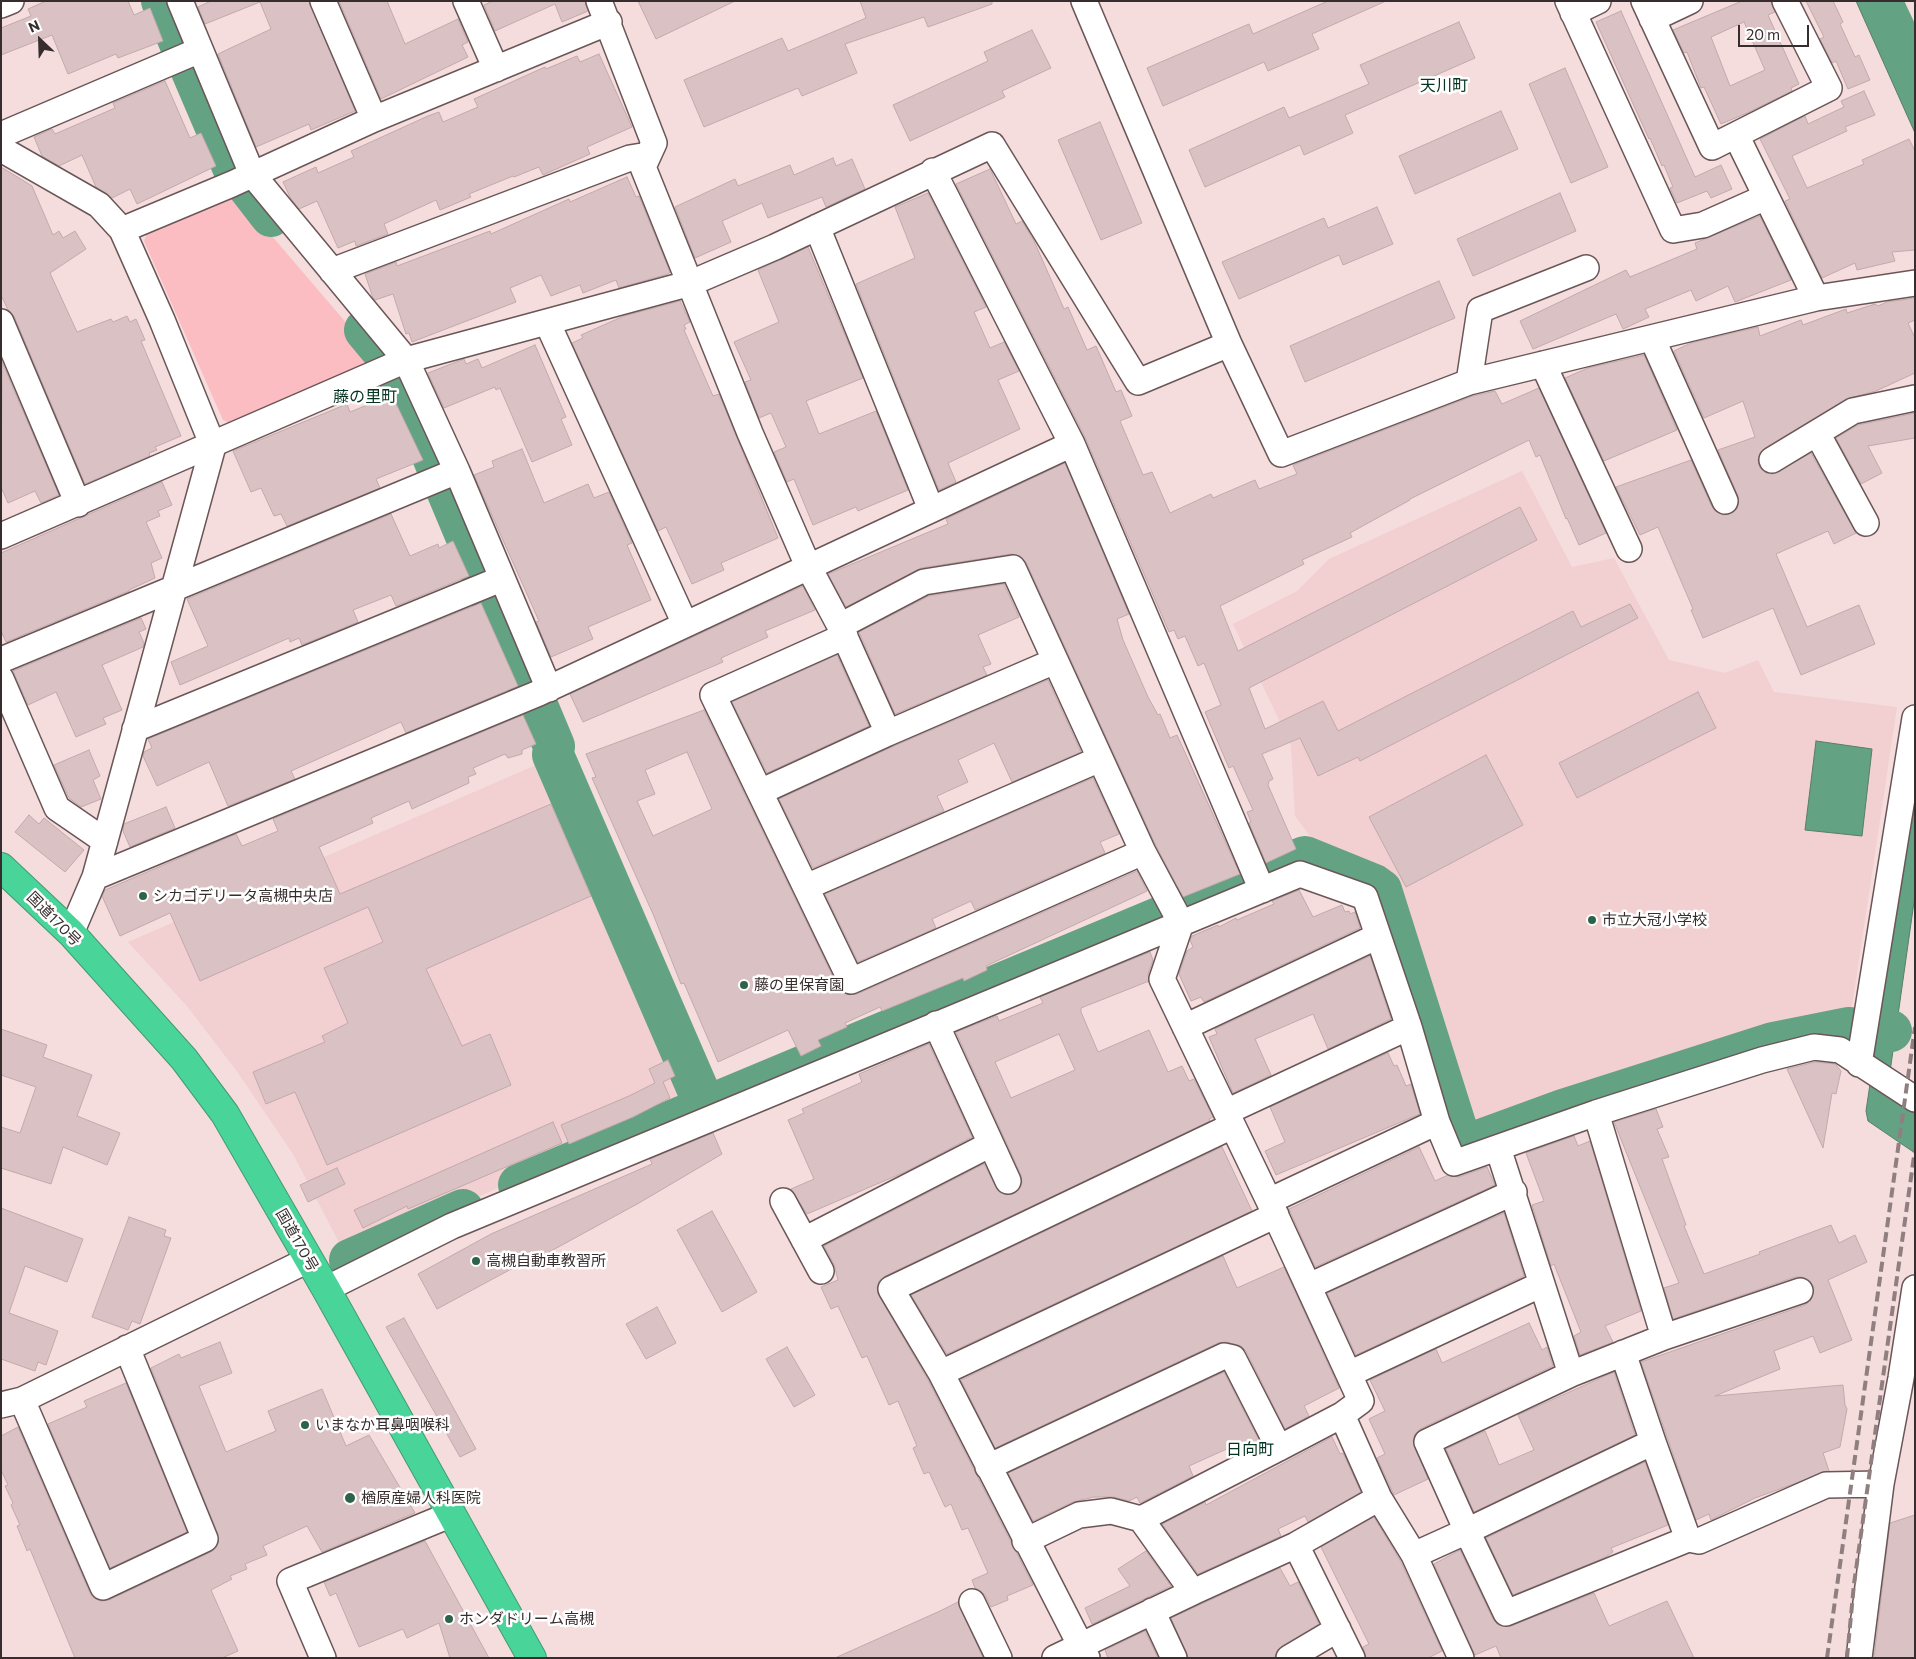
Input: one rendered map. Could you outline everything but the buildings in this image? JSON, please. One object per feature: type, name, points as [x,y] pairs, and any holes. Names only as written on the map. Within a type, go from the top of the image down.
[{"type":"highway","name":"国道170号","points":[[1,867],[70,933],[184,1059],[225,1114],[326,1289],[532,1658]]},
{"type":"street","points":[[1,6],[11,1]]},
{"type":"street","points":[[180,1],[190,54],[244,178],[332,271],[396,364],[447,475],[538,694]]},
{"type":"street","points":[[324,1],[374,119]]},
{"type":"street","points":[[466,1],[496,69]]},
{"type":"street","points":[[1084,1],[1229,344],[1281,454],[1469,382],[1816,298],[1915,283]]},
{"type":"street","points":[[1598,1],[1571,7],[1674,230],[1703,225],[1766,197]]},
{"type":"street","points":[[1690,1],[1648,10],[1712,147],[1829,88],[1785,1]]},
{"type":"street","points":[[122,230],[244,178],[374,119],[496,69],[604,12],[654,143],[643,167],[750,433],[808,566],[843,631],[888,733]]},
{"type":"street","points":[[1,135],[190,54]]},
{"type":"street","points":[[1736,134],[1816,298]]},
{"type":"street","points":[[1,536],[213,446],[396,364],[690,283],[992,145],[1138,382],[1229,344]]},
{"type":"street","points":[[1,149],[99,205],[122,230],[162,320],[213,446],[95,877],[70,933]]},
{"type":"street","points":[[332,271],[630,158],[648,155]]},
{"type":"street","points":[[933,172],[1072,444],[1258,881]]},
{"type":"street","points":[[816,227],[931,509]]},
{"type":"street","points":[[1469,382],[1480,310],[1586,268]]},
{"type":"street","points":[[1,322],[78,504]]},
{"type":"street","points":[[547,322],[685,624]]},
{"type":"street","points":[[1652,338],[1725,501]]},
{"type":"street","points":[[1543,364],[1629,549]]},
{"type":"street","points":[[1772,460],[1853,411],[1915,398]]},
{"type":"street","points":[[1817,433],[1866,524]]},
{"type":"street","points":[[95,877],[538,694],[1072,444]]},
{"type":"street","points":[[1,660],[447,475]]},
{"type":"street","points":[[1141,1519],[1342,1415],[1362,1401],[1162,979],[1177,915],[1143,852],[1013,568],[924,582],[843,631],[713,695],[851,981],[1143,852]]},
{"type":"street","points":[[135,728],[491,583]]},
{"type":"street","points":[[760,792],[888,733],[1055,661]]},
{"type":"street","points":[[1,679],[57,808],[105,841]]},
{"type":"street","points":[[1874,1073],[1864,1029],[1915,718]]},
{"type":"street","points":[[806,887],[1100,759]]},
{"type":"street","points":[[326,1289],[452,1226],[936,1024],[1177,915],[1258,881],[1300,874],[1365,897],[1409,1026],[1437,1122],[1454,1163],[1529,1135],[1596,1113],[1762,1060],[1814,1047],[1840,1050],[1915,1099]]},
{"type":"street","points":[[1184,1027],[1378,936]]},
{"type":"street","points":[[936,1024],[1008,1181]]},
{"type":"street","points":[[1084,1652],[1025,1541],[940,1373],[891,1289],[1409,1026]]},
{"type":"street","points":[[1596,1113],[1664,1337]]},
{"type":"street","points":[[940,1373],[1272,1208],[1437,1122]]},
{"type":"street","points":[[804,1240],[991,1144]]},
{"type":"street","points":[[1498,1148],[1514,1192],[1571,1374]]},
{"type":"street","points":[[1308,1286],[1514,1192]]},
{"type":"street","points":[[783,1201],[821,1271]]},
{"type":"street","points":[[127,1348],[205,1539],[103,1587],[12,1402],[308,1260]]},
{"type":"street","points":[[1349,1374],[1542,1284]]},
{"type":"street","points":[[1859,1658],[1882,1484],[1908,1375],[1915,1288]]},
{"type":"street","points":[[1800,1291],[1664,1337],[1571,1374],[1427,1442],[1506,1612],[1688,1539],[1699,1541],[1826,1485],[1882,1484]]},
{"type":"street","points":[[1623,1353],[1688,1539]]},
{"type":"street","points":[[988,1467],[1224,1356],[1233,1358],[1279,1448]]},
{"type":"street","points":[[1342,1415],[1379,1498],[1414,1555],[1462,1658]]},
{"type":"street","points":[[1414,1555],[1653,1442]]},
{"type":"street","points":[[1055,1658],[1084,1652],[1152,1611],[1296,1545],[1379,1498]]},
{"type":"street","points":[[1025,1541],[1079,1515],[1112,1511],[1141,1519],[1193,1592]]},
{"type":"street","points":[[323,1658],[290,1581],[452,1514]]},
{"type":"street","points":[[1296,1545],[1352,1658]]},
{"type":"street","points":[[972,1602],[999,1658]]},
{"type":"street","points":[[1152,1611],[1174,1658]]},
{"type":"street","points":[[1288,1658],[1338,1630]]},
{"type":"shaded area","points":[[1856,1],[1883,1],[1915,74],[1915,133]]},
{"type":"shaded area","points":[[236,194],[378,360],[232,424],[223,420],[144,241],[148,231]]},
{"type":"shaded area","points":[[1522,471],[1572,567],[1614,558],[1669,660],[1725,673],[1758,660],[1774,692],[1897,707],[1852,1006],[1847,1016],[1481,1129],[1466,1125],[1390,883],[1322,852],[1295,816],[1291,745],[1233,624],[1297,591],[1329,559]]},
{"type":"shaded area","points":[[1816,741],[1872,749],[1862,836],[1805,830]]},
{"type":"shaded area","points":[[550,759],[692,1101],[346,1256],[293,1154],[236,1070],[186,1005],[128,942]]},
{"type":"shaded area","points":[[1915,781],[1915,895],[1887,1093],[1915,1114],[1915,1153],[1868,1121],[1866,1111]]},
{"type":"waterway","points":[[162,1],[233,167],[271,216]]},
{"type":"waterway","points":[[1881,1],[1915,73]]},
{"type":"waterway","points":[[365,330],[385,354],[400,378],[554,746],[553,755],[705,1106]]},
{"type":"waterway","points":[[519,1185],[1305,857],[1374,885],[1381,890],[1460,1140],[1464,1143],[1470,1144],[1563,1110],[1773,1043],[1848,1028],[1891,1031]]},
{"type":"waterway","points":[[350,1260],[463,1210]]},
{"type":"railway","points":[[1827,1658],[1915,1027]]},
{"type":"railway","points":[[1847,1658],[1854,1584],[1915,1149]]},
{"type":"place","name":"シカゴデリータ高槻中央店","points":[[143,896]]},
{"type":"place","name":"市立大冠小学校","points":[[1592,920]]},
{"type":"place","name":"藤の里保育園","points":[[744,985]]},
{"type":"place","name":"高槻自動車教習所","points":[[476,1261]]},
{"type":"place","name":"いまなか耳鼻咽喉科","points":[[305,1425]]},
{"type":"place","name":"楢原産婦人科医院","points":[[350,1498]]},
{"type":"place","name":"ホンダドリーム高槻","points":[[449,1619]]},
{"type":"district","name":"天川町","points":[[1444,86]]},
{"type":"district","name":"藤の里町","points":[[365,397]]},
{"type":"district","name":"日向町","points":[[1250,1450]]}]
